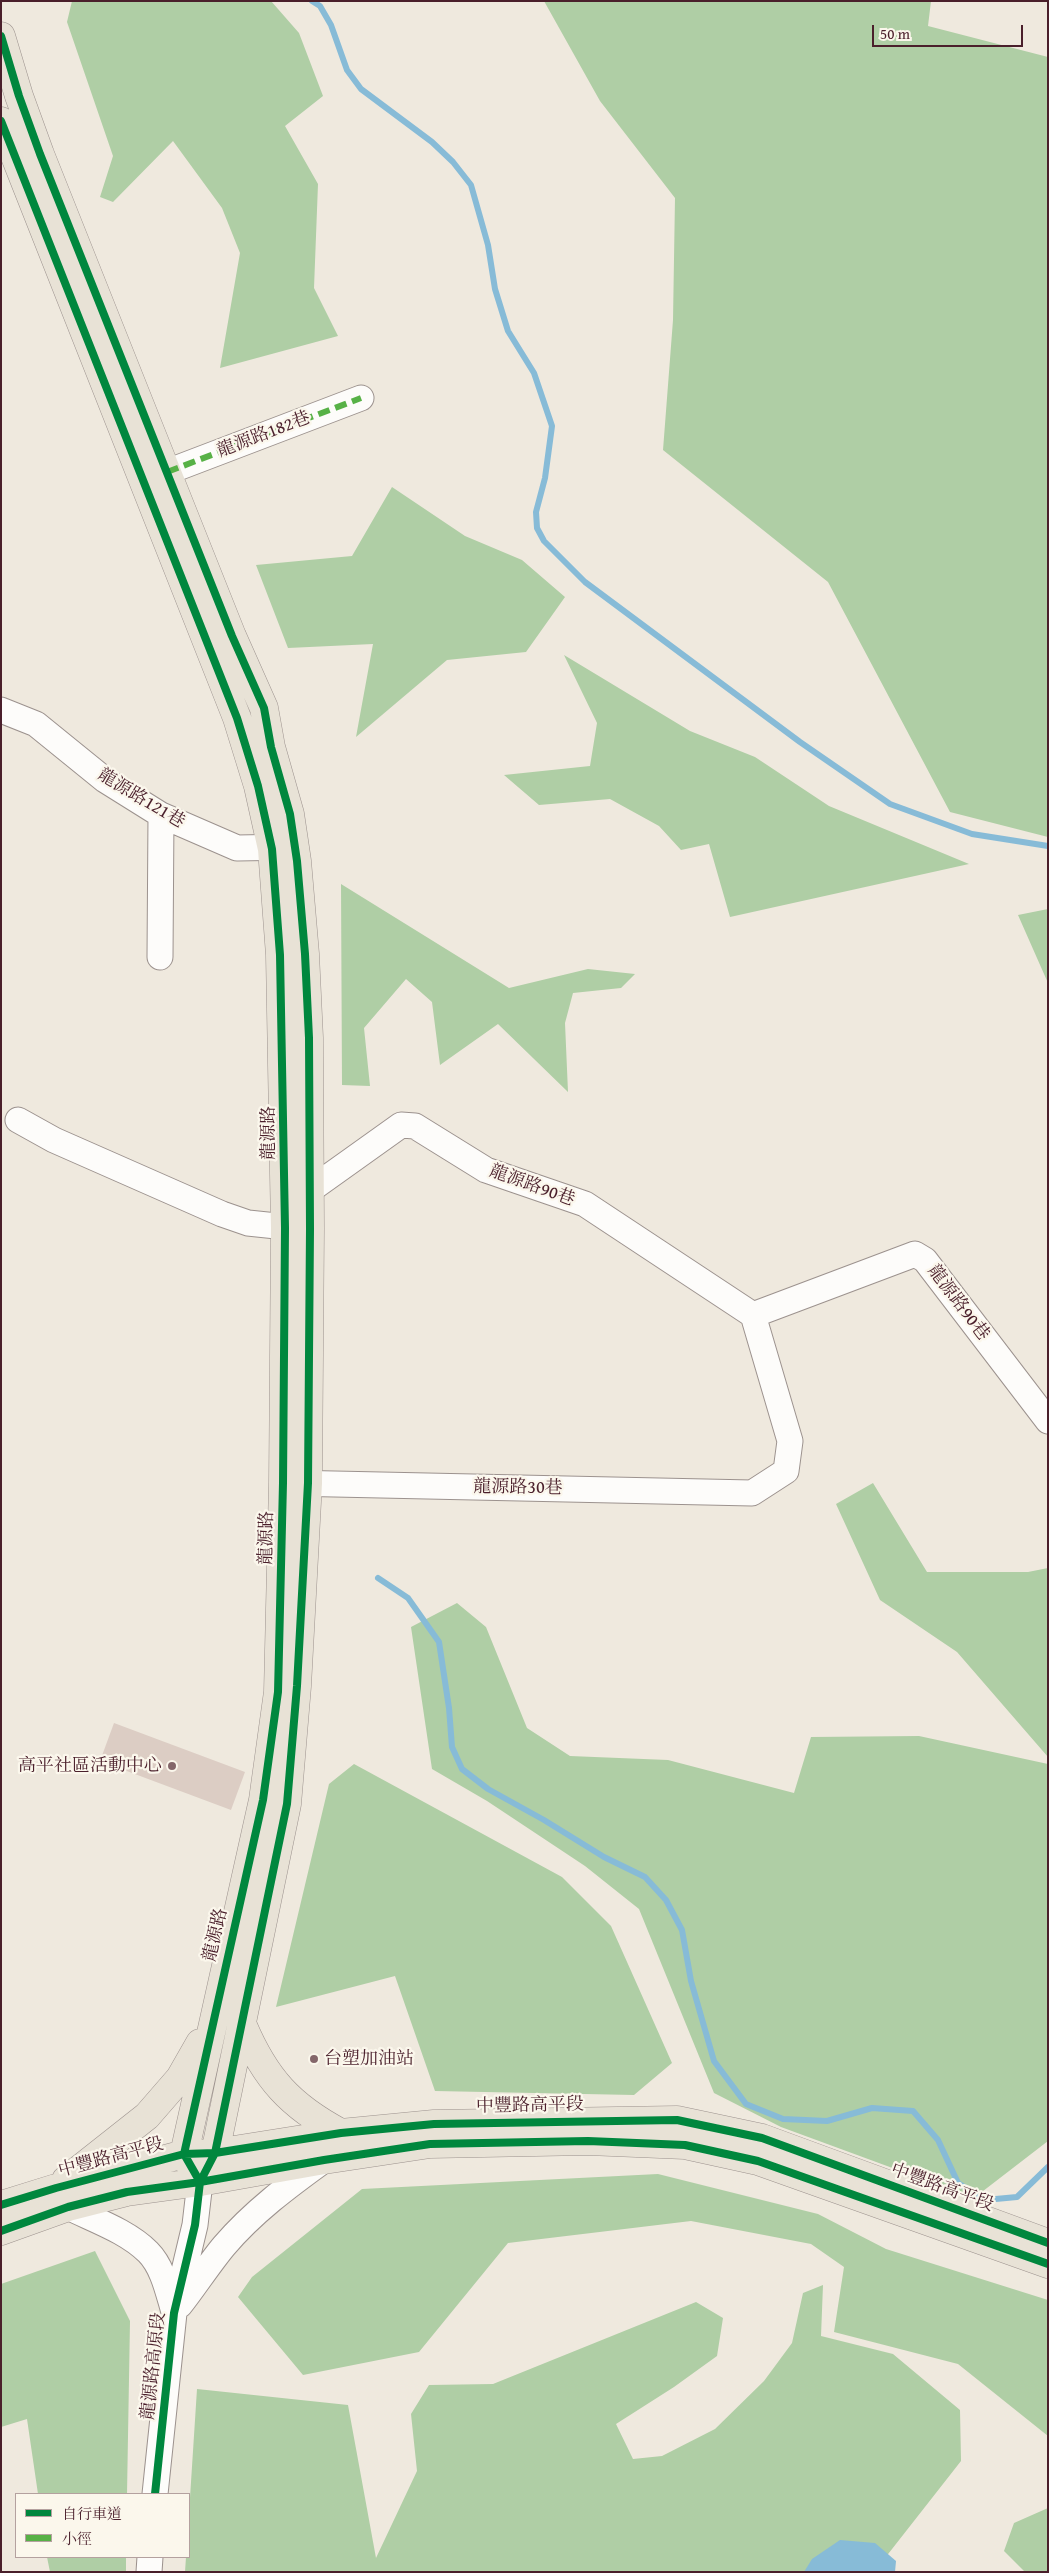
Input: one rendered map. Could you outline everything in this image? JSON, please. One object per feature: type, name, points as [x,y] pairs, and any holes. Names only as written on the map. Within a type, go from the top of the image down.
[{"type":"main road","points":[[1,36],[19,96],[40,154],[232,636],[264,708],[284,848],[305,954],[309,1038],[310,1190],[298,1229],[297,1686],[287,1804],[243,2026],[215,2154],[200,2182]]},
{"type":"main road","name":"龍源路","points":[[1,120],[237,718],[258,786],[284,848],[283,1039],[298,1229]]},
{"type":"main road","name":"龍源路","points":[[184,2154],[213,2017],[263,1800],[278,1692],[296,1483]]},
{"type":"main road","points":[[62,2197],[147,2116],[180,2078],[213,2017]]},
{"type":"main road","points":[[243,2026],[254,2051],[267,2072],[286,2095],[314,2119],[341,2133]]},
{"type":"main road","name":"中豐路高平段","points":[[1,2231],[62,2197],[184,2154],[215,2154],[341,2133],[434,2124],[677,2120],[762,2138],[1048,2243]]},
{"type":"main road","name":"中豐路高平段","points":[[1,2205],[200,2182],[430,2144],[588,2141],[685,2146],[758,2161],[1048,2264]]},
{"type":"main road","points":[[184,2154],[200,2182]]},
{"type":"street","name":"龍源路182巷","points":[[167,472],[361,398]]},
{"type":"street","name":"龍源路121巷","points":[[1,710],[36,724],[105,780],[161,815],[238,848],[284,848]]},
{"type":"street","points":[[160,957],[161,815]]},
{"type":"street","points":[[18,1120],[54,1140],[222,1214],[248,1223],[298,1229]]},
{"type":"street","name":"龍源路90巷","points":[[310,1190],[401,1125],[415,1126],[486,1170],[585,1204],[753,1315],[915,1254],[925,1260],[1048,1421]]},
{"type":"street","name":"龍源路30巷","points":[[296,1483],[752,1493],[786,1471],[790,1441],[753,1315]]},
{"type":"street","points":[[174,2313],[224,2246],[246,2223],[278,2194],[324,2160]]},
{"type":"street","name":"龍源路高原段","points":[[155,2493],[174,2313],[194,2225],[200,2182]]},
{"type":"street","points":[[62,2197],[149,2252],[161,2273],[174,2313]]},
{"type":"street","points":[[149,2572],[150,2558]]},
{"type":"green space","points":[[72,1],[271,1],[299,33],[323,96],[285,126],[318,184],[314,288],[338,336],[220,368],[240,253],[222,208],[173,141],[113,202],[100,197],[113,156],[67,22]]},
{"type":"green space","points":[[544,1],[931,1],[928,26],[1048,57],[1048,837],[950,812],[828,582],[663,450],[673,320],[675,198],[600,101]]},
{"type":"green space","points":[[392,487],[465,536],[522,560],[565,597],[526,652],[447,660],[356,737],[373,644],[288,648],[256,565],[352,556]]},
{"type":"green space","points":[[564,655],[690,731],[755,757],[829,806],[969,864],[730,917],[709,844],[681,850],[659,826],[610,799],[539,805],[504,775],[590,766],[597,723]]},
{"type":"green space","points":[[341,884],[509,988],[588,969],[635,974],[621,988],[573,993],[565,1023],[568,1092],[498,1024],[440,1065],[432,1002],[406,979],[364,1028],[370,1086],[342,1085]]},
{"type":"green space","points":[[1048,909],[1048,983],[1018,915]]},
{"type":"green space","points":[[873,1483],[927,1572],[1028,1572],[1048,1568],[1048,1757],[957,1652],[880,1600],[836,1504]]},
{"type":"green space","points":[[457,1603],[486,1627],[527,1728],[570,1756],[668,1760],[794,1793],[811,1737],[919,1736],[1048,1764],[1048,2141],[974,2198],[781,2127],[714,2093],[639,1909],[585,1866],[487,1801],[432,1769],[411,1627]]},
{"type":"green space","points":[[354,1764],[562,1877],[611,1926],[672,2063],[634,2095],[435,2091],[395,1976],[276,2007],[329,1784]]},
{"type":"green space","points":[[658,2174],[818,2214],[886,2249],[1048,2300],[1048,2436],[958,2364],[834,2332],[844,2267],[811,2244],[691,2221],[508,2243],[419,2352],[303,2375],[238,2297],[252,2277],[362,2189]]},
{"type":"green space","points":[[95,2251],[130,2321],[127,2493],[38,2493],[27,2419],[1,2427],[1,2284]]},
{"type":"green space","points":[[823,2285],[821,2336],[893,2354],[960,2410],[961,2461],[874,2572],[185,2572],[186,2558],[190,2558],[190,2498],[197,2389],[348,2405],[376,2558],[417,2471],[411,2414],[429,2385],[493,2384],[696,2302],[723,2318],[717,2356],[674,2387],[616,2424],[633,2459],[662,2456],[715,2429],[764,2381],[792,2343],[803,2293]]},
{"type":"green space","points":[[1048,2508],[1048,2572],[1025,2572],[1004,2551],[1014,2523]]},
{"type":"green space","points":[[47,2558],[126,2558],[126,2572],[50,2572]]},
{"type":"water","points":[[840,2540],[875,2543],[896,2561],[895,2572],[804,2572],[812,2559]]},
{"type":"building","name":"高平社區活動中心","points":[[114,1723],[245,1772],[231,1810],[100,1761]]},
{"type":"waterway","points":[[312,1],[320,6],[331,25],[347,70],[361,89],[432,142],[453,162],[471,185],[488,245],[495,289],[508,331],[534,373],[552,426],[545,478],[536,512],[537,528],[544,541],[585,582],[800,742],[890,804],[972,834],[1048,846]]},
{"type":"waterway","points":[[378,1578],[408,1598],[439,1642],[449,1708],[452,1747],[462,1769],[488,1789],[544,1820],[604,1857],[645,1877],[666,1900],[682,1930],[691,1981],[714,2061],[746,2104],[783,2119],[827,2121],[872,2108],[913,2111],[938,2140],[958,2183],[985,2200],[1017,2197],[1048,2167]]},
{"type":"marked path","points":[[167,472],[361,398]]},
{"type":"cycle path","points":[[1,36],[19,96],[40,154],[232,636],[264,708],[271,747],[290,814],[297,861],[305,954],[309,1038],[308,1483],[297,1686],[287,1804],[215,2153],[200,2182],[195,2225],[174,2313],[155,2493]]},
{"type":"cycle path","points":[[1,121],[237,718],[258,786],[272,849],[280,955],[285,1228],[283,1483],[278,1692],[263,1800],[184,2154],[200,2182]]},
{"type":"cycle path","points":[[1,2205],[56,2188],[184,2154],[215,2153],[341,2133],[434,2124],[677,2120],[762,2138],[1048,2243]]},
{"type":"cycle path","points":[[1,2231],[68,2207],[127,2192],[200,2182],[324,2160],[430,2144],[588,2141],[685,2145],[758,2161],[1048,2264]]},
{"type":"place","name":"高平社區活動中心","points":[[172,1766]]},
{"type":"place","name":"台塑加油站","points":[[314,2059]]}]
